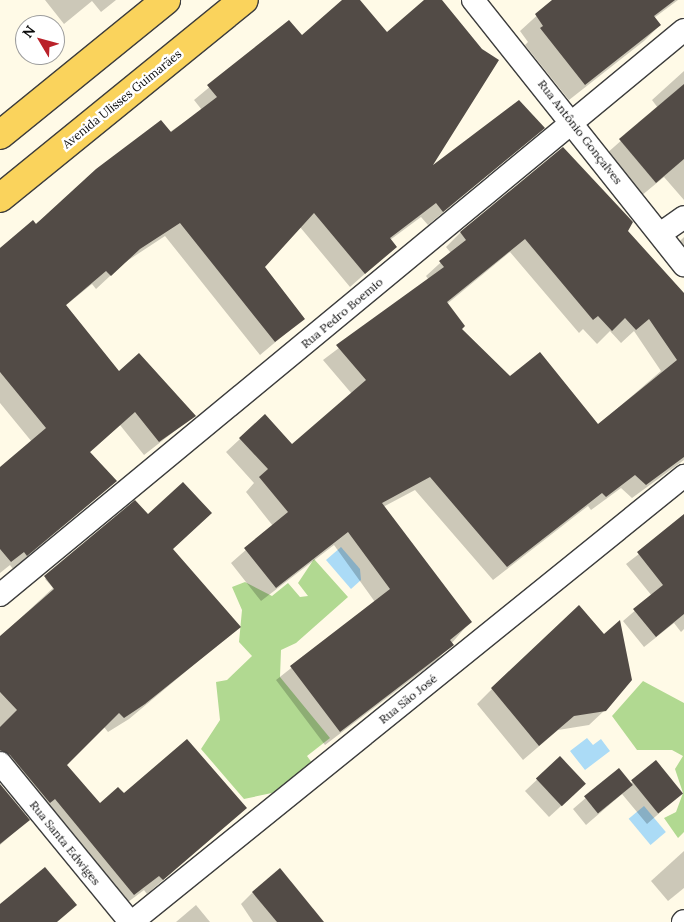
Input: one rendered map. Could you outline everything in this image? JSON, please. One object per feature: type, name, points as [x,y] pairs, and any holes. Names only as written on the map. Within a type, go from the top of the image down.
[{"type":"main road","points":[[0,135],[166,0]]},
{"type":"main road","name":"Avenida Ulisses Guimarães","points":[[0,198],[244,0]]},
{"type":"street","name":"Rua Antônio Gonçalves","points":[[473,0],[573,122],[684,265]]},
{"type":"street","name":"Rua Pedro Boemio","points":[[0,595],[684,30]]},
{"type":"street","points":[[660,234],[684,217]]},
{"type":"street","name":"Rua São José","points":[[131,922],[684,476]]},
{"type":"street","name":"Rua Santa Edwiges","points":[[0,763],[131,922]]},
{"type":"green space","points":[[314,559],[348,597],[296,643],[281,650],[280,677],[330,738],[307,756],[315,767],[286,790],[244,799],[201,749],[220,720],[216,682],[227,680],[252,656],[239,642],[242,610],[232,587],[245,582],[272,596],[288,583],[300,597],[308,596],[298,583]]},
{"type":"green space","points":[[643,681],[684,703],[684,832],[678,838],[664,818],[676,812],[683,793],[675,769],[683,756],[672,750],[637,750],[612,716]]},
{"type":"water","points":[[341,547],[360,569],[361,580],[351,589],[326,560]]},
{"type":"water","points":[[587,738],[593,745],[601,739],[610,751],[585,770],[570,751]]},
{"type":"water","points":[[644,806],[666,832],[651,845],[629,819]]},
{"type":"building","points":[[342,0],[360,0],[387,32],[424,0],[442,0],[482,49],[499,60],[433,165],[519,100],[545,128],[443,212],[436,203],[390,238],[397,247],[365,274],[314,213],[265,267],[305,319],[275,342],[180,223],[140,249],[111,276],[106,271],[66,305],[119,371],[139,353],[196,416],[159,442],[135,412],[90,452],[117,481],[27,556],[24,552],[11,562],[0,549],[0,467],[46,428],[0,372],[0,248],[33,220],[36,224],[96,169],[161,120],[171,132],[217,97],[207,85],[289,20],[302,35]]},
{"type":"building","points":[[552,0],[675,0],[654,16],[661,25],[585,85],[540,28],[543,26],[535,14]]},
{"type":"building","points":[[684,84],[684,159],[656,183],[619,139]]},
{"type":"building","points":[[563,147],[633,222],[628,231],[684,293],[684,457],[646,485],[635,475],[606,497],[602,493],[507,567],[430,477],[382,503],[472,622],[450,640],[454,645],[340,732],[290,666],[390,589],[348,532],[276,588],[244,548],[288,512],[259,477],[268,469],[239,438],[265,414],[292,444],[366,380],[336,345],[444,267],[439,261],[466,240],[460,232]],"holes":[[[525,239],[593,320],[598,316],[612,331],[625,318],[636,330],[649,319],[677,360],[598,424],[540,352],[510,376],[462,329],[465,326],[447,302]]]},
{"type":"building","points":[[183,482],[212,513],[173,549],[241,627],[145,704],[124,718],[119,713],[67,765],[100,803],[118,787],[124,793],[187,739],[247,808],[163,880],[159,876],[134,895],[55,799],[50,803],[10,755],[0,750],[0,727],[17,710],[0,692],[0,636],[54,589],[44,576],[135,500],[148,514]]},
{"type":"building","points":[[684,514],[684,614],[656,637],[633,609],[663,585],[637,552]]},
{"type":"building","points":[[579,605],[604,634],[620,620],[632,680],[606,711],[574,716],[539,746],[491,688]]},
{"type":"building","points":[[560,756],[586,784],[562,806],[536,779]]},
{"type":"building","points":[[656,760],[683,793],[658,814],[631,780]]},
{"type":"building","points":[[619,768],[633,785],[598,813],[584,796]]},
{"type":"building","points":[[0,784],[30,820],[0,844]]},
{"type":"building","points":[[45,867],[77,905],[57,922],[0,922],[0,904]]},
{"type":"building","points":[[280,868],[324,922],[277,922],[252,892]]}]
